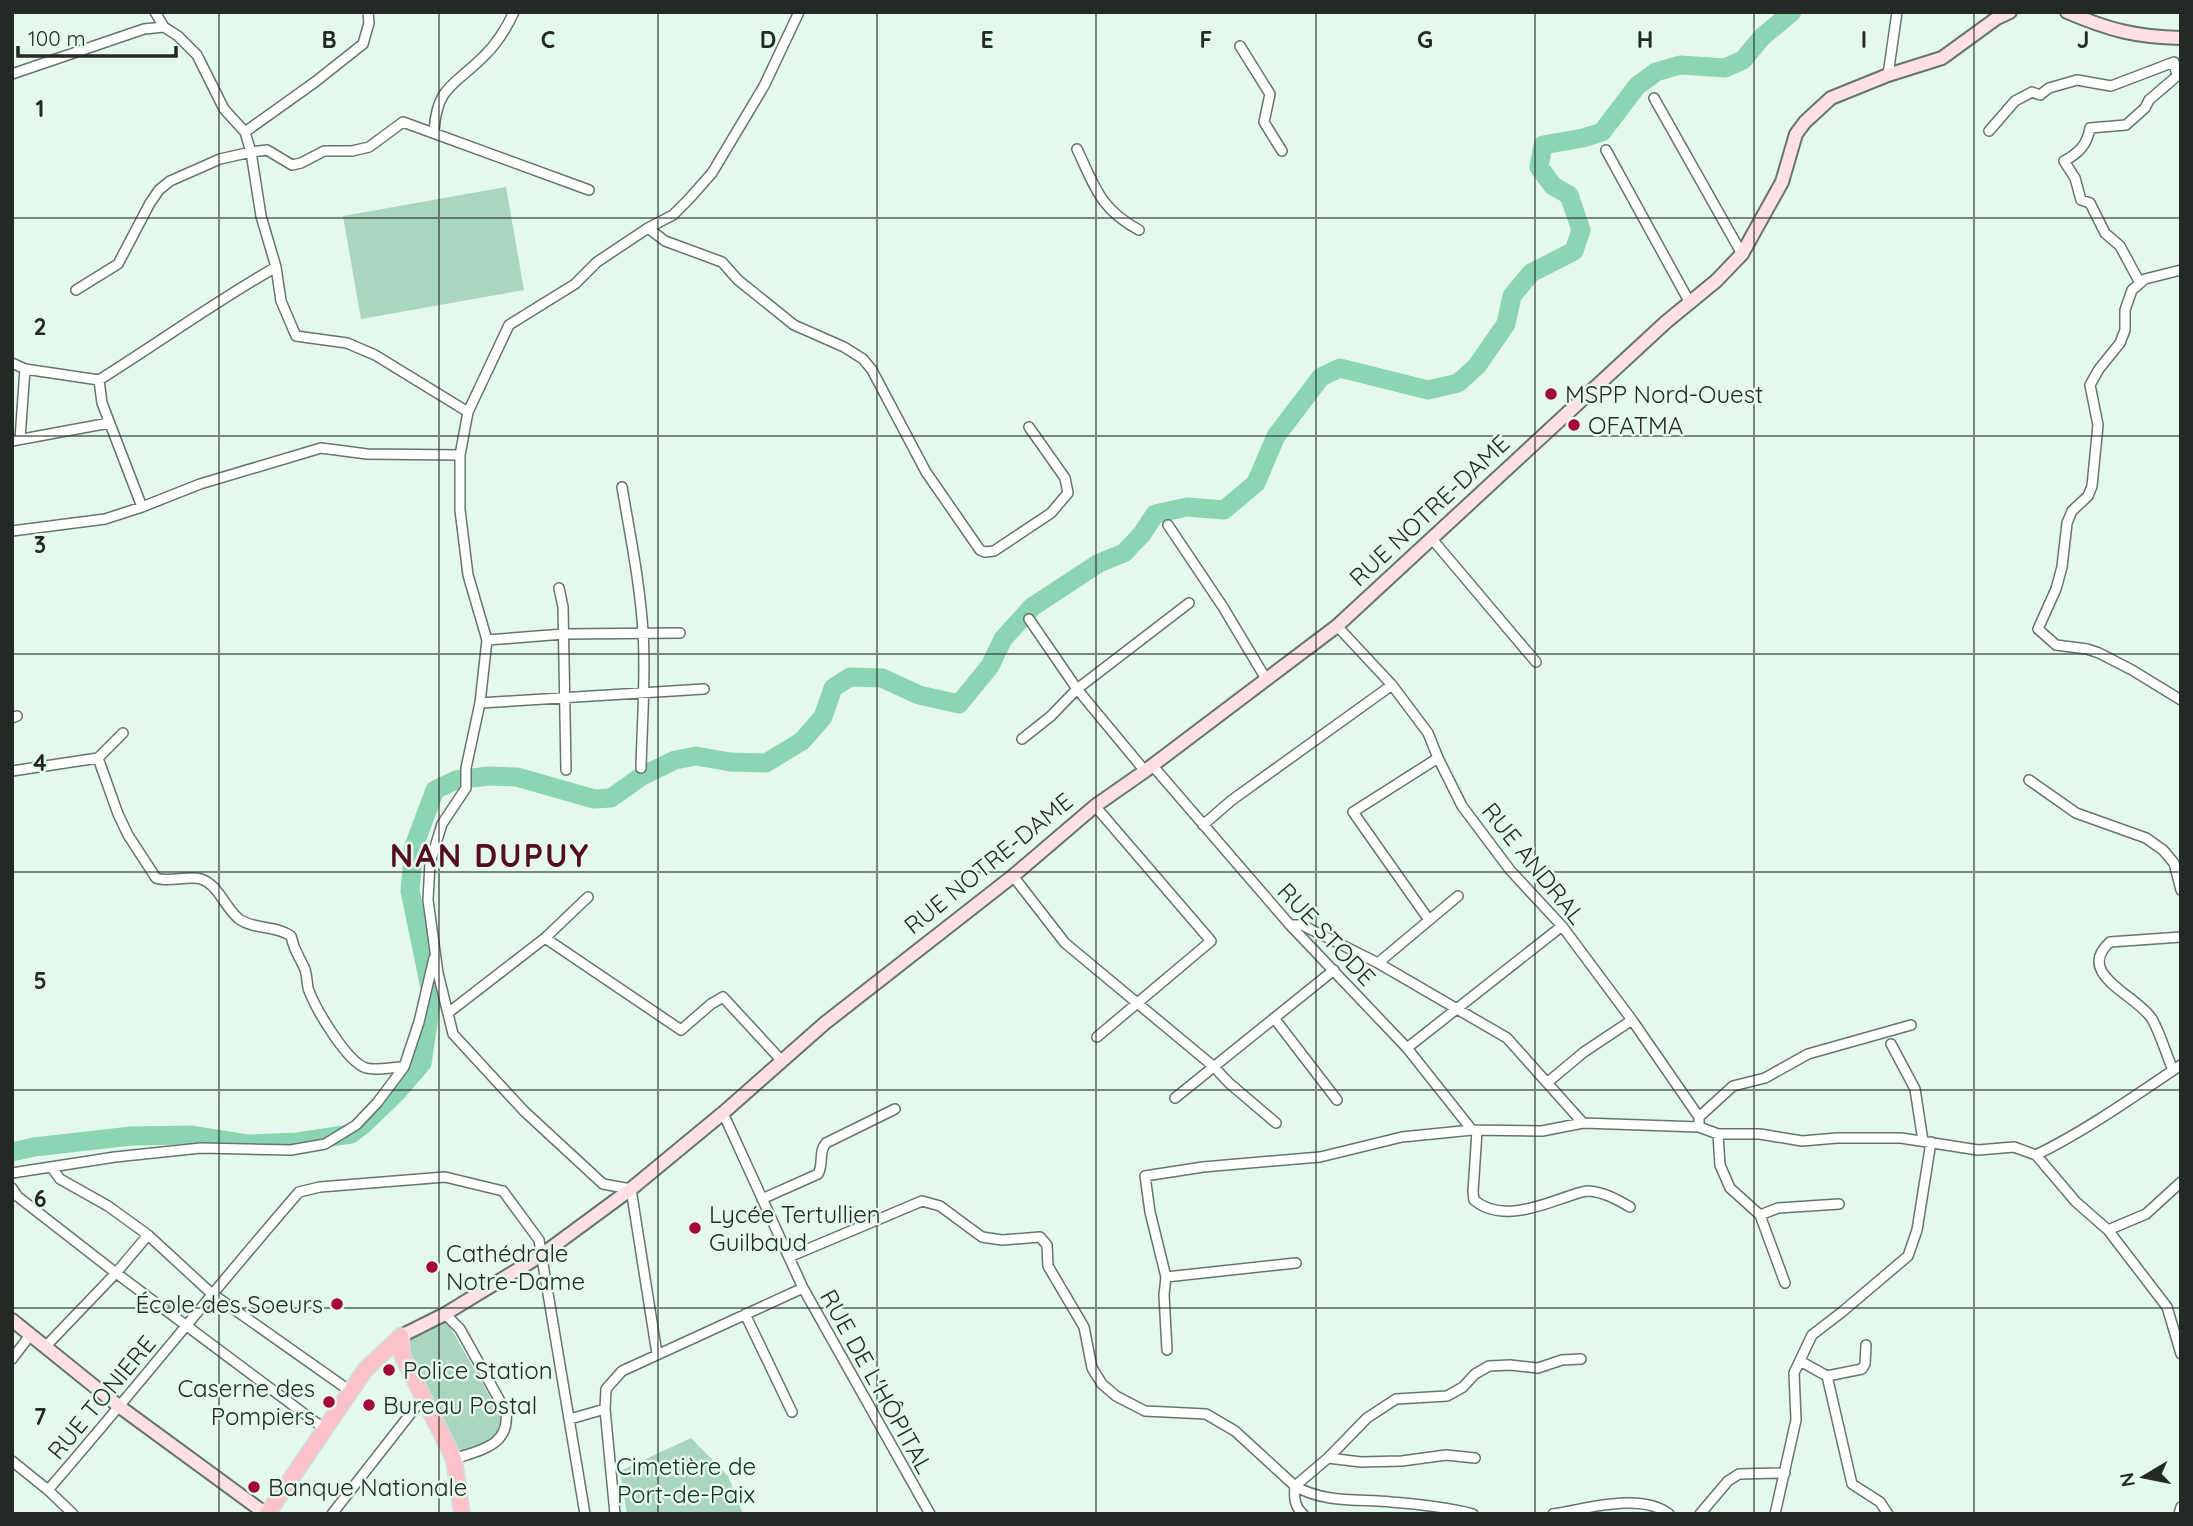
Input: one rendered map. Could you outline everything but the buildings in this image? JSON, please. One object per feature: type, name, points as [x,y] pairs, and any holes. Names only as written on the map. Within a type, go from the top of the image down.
[{"type":"main road","name":"RUE NOTRE-DAME","points":[[267,1514],[365,1370],[401,1336]]},
{"type":"main road","points":[[401,1336],[402,1355],[454,1459],[462,1514]]},
{"type":"street","points":[[155,12],[164,27],[178,36],[197,55],[224,108],[245,132],[251,152],[261,216],[276,267],[281,301],[296,336],[347,343],[375,355],[468,412]]},
{"type":"street","points":[[245,132],[363,44],[369,23],[368,12]]},
{"type":"street","points":[[434,131],[435,110],[443,93],[484,56],[505,30],[514,12]]},
{"type":"street","points":[[657,1354],[631,1189],[603,1184],[524,1111],[453,1034],[435,954],[428,901],[430,863],[442,824],[466,788],[466,768],[480,703],[487,640],[468,575],[460,510],[460,455],[468,412],[509,325],[575,284],[597,262],[673,215],[712,173],[764,86],[799,12]]},
{"type":"street","points":[[1888,75],[1897,12]]},
{"type":"street","name":"RUE NOTRE-DAME","points":[[401,1336],[445,1314],[540,1256],[631,1189],[825,1023],[1013,876],[1095,806],[1337,626],[1745,250],[1782,182],[1796,134],[1830,98],[1888,75],[1942,58],[1997,18],[2010,12]]},
{"type":"street","points":[[2067,12],[2121,32],[2146,37],[2181,38]]},
{"type":"street","points":[[13,71],[144,29],[164,27]]},
{"type":"street","points":[[1240,46],[1270,94],[1264,122],[1282,151]]},
{"type":"street","points":[[1989,131],[2015,101],[2032,92],[2040,95],[2049,88],[2077,80],[2111,86],[2174,61],[2177,76],[2148,100],[2145,108],[2126,125],[2090,128],[2087,141],[2077,154],[2064,161],[2075,178],[2081,200],[2090,203],[2105,233],[2120,246],[2140,283]]},
{"type":"street","points":[[1654,98],[1745,250]]},
{"type":"street","points":[[76,290],[118,264],[150,204],[159,190],[170,181],[220,159],[251,152],[267,150],[292,165],[324,151],[352,151],[369,147],[404,122],[589,190]]},
{"type":"street","points":[[1077,149],[1104,204],[1120,220],[1139,230]]},
{"type":"street","points":[[1606,150],[1690,303]]},
{"type":"street","points":[[648,228],[665,241],[722,262],[738,280],[794,325],[844,347],[863,359],[872,370],[926,472],[980,550],[985,552],[994,551],[1051,513],[1068,493],[1065,478],[1030,427]]},
{"type":"street","points":[[12,363],[24,369],[99,380],[276,267]]},
{"type":"street","points":[[2180,269],[2140,283],[2132,290],[2125,310],[2125,330],[2120,344],[2098,369],[2090,385],[2098,425],[2092,486],[2088,496],[2072,511],[2067,523],[2062,567],[2056,589],[2038,629],[2056,645],[2099,653],[2181,700]]},
{"type":"street","points":[[24,369],[16,440],[109,423]]},
{"type":"street","points":[[99,380],[102,403],[142,507]]},
{"type":"street","points":[[12,384],[23,387]]},
{"type":"street","points":[[12,531],[105,519],[200,484],[321,448],[367,454],[460,455]]},
{"type":"street","points":[[622,487],[637,576],[643,633],[644,694],[640,768]]},
{"type":"street","points":[[1168,525],[1223,607],[1266,679]]},
{"type":"street","points":[[1432,539],[1536,662]]},
{"type":"street","points":[[559,588],[563,607],[566,770]]},
{"type":"street","points":[[1022,739],[1051,716],[1077,689],[1189,603]]},
{"type":"street","name":"RUE STODE","points":[[1029,619],[1077,689],[1203,825],[1290,925],[1407,1048],[1474,1130]]},
{"type":"street","name":"RUE ANDRAL","points":[[1337,626],[1392,685],[1428,733],[1437,758],[1462,806],[1510,870],[1562,926],[1632,1020],[1699,1122]]},
{"type":"street","points":[[487,640],[564,634],[680,633]]},
{"type":"street","points":[[1203,825],[1232,800],[1392,685]]},
{"type":"street","points":[[480,703],[704,689]]},
{"type":"street","points":[[12,771],[98,758],[123,733]]},
{"type":"street","points":[[98,758],[128,835],[156,878],[200,879],[218,892],[234,915],[246,923],[277,929],[291,936],[297,958],[306,972],[309,990],[347,1054],[367,1068],[404,1067]]},
{"type":"street","points":[[1429,920],[1353,812],[1437,758]]},
{"type":"street","points":[[2029,780],[2076,813],[2146,838],[2163,850],[2174,863],[2181,890]]},
{"type":"street","points":[[1095,806],[1211,942],[1097,1037]]},
{"type":"street","points":[[1013,876],[1065,943],[1213,1066],[1276,1124]]},
{"type":"street","points":[[1378,963],[1458,896]]},
{"type":"street","points":[[448,1013],[545,938],[588,897]]},
{"type":"street","points":[[1290,925],[1302,925],[1378,963],[1507,1038],[1583,1123]]},
{"type":"street","points":[[1407,1048],[1562,926]]},
{"type":"street","points":[[2036,1155],[2072,1138],[2177,1068],[2151,1019],[2140,1005],[2103,976],[2098,963],[2101,949],[2110,942],[2181,937]]},
{"type":"street","points":[[545,938],[681,1030],[723,997],[782,1061]]},
{"type":"street","points":[[12,1173],[115,1157],[201,1148],[291,1150],[325,1144],[356,1125],[377,1104],[404,1067],[419,1022],[435,954]]},
{"type":"street","points":[[1174,1098],[1334,970]]},
{"type":"street","points":[[1274,1018],[1337,1100]]},
{"type":"street","points":[[1548,1082],[1584,1052],[1632,1020]]},
{"type":"street","points":[[1699,1122],[1733,1086],[1765,1078],[1808,1054],[1911,1025]]},
{"type":"street","points":[[1774,1514],[1786,1473],[1796,1420],[1794,1373],[1812,1335],[1908,1256],[1917,1230],[1927,1142],[1915,1089],[1891,1044]]},
{"type":"street","points":[[762,1199],[818,1174],[821,1171],[821,1152],[826,1143],[895,1110]]},
{"type":"street","name":"RUE DE L'HÔPITAL","points":[[723,1113],[803,1288],[930,1514]]},
{"type":"street","points":[[1167,1350],[1164,1295],[1166,1277],[1150,1212],[1145,1176],[1203,1167],[1320,1157],[1402,1137],[1474,1130],[1542,1130],[1583,1123],[1699,1122],[1718,1134],[1760,1133],[1802,1141],[1901,1138],[1978,1150],[2014,1147],[2036,1155],[2076,1202],[2108,1230],[2168,1307],[2181,1354]]},
{"type":"street","points":[[1474,1130],[1474,1200],[1481,1206],[1500,1212],[1536,1208],[1588,1191],[1611,1196],[1630,1208]]},
{"type":"street","points":[[1718,1134],[1720,1165],[1730,1188],[1759,1215],[1785,1283]]},
{"type":"street","points":[[52,1168],[60,1179],[107,1206],[148,1235],[211,1293],[350,1391]]},
{"type":"street","name":"RUE TONIERE","points":[[48,1490],[120,1407],[211,1293],[299,1192],[320,1187],[445,1177],[503,1191],[539,1240],[585,1514]]},
{"type":"street","points":[[2108,1230],[2146,1214],[2181,1182]]},
{"type":"street","points":[[12,1188],[17,1196],[116,1273],[326,1430]]},
{"type":"street","points":[[789,1257],[922,1201],[940,1206],[982,1237],[1002,1240],[1040,1237],[1047,1245],[1048,1266],[1084,1326],[1093,1368],[1101,1384],[1116,1396],[1145,1411],[1206,1414],[1235,1431],[1306,1493],[1328,1498],[1405,1503],[1473,1514]]},
{"type":"street","points":[[1759,1215],[1778,1208],[1839,1205]]},
{"type":"street","points":[[46,1346],[116,1273],[148,1235]]},
{"type":"street","points":[[1166,1277],[1296,1263]]},
{"type":"street","points":[[615,1514],[605,1409],[606,1389],[622,1371],[803,1288]]},
{"type":"street","points":[[445,1314],[460,1329],[506,1412],[508,1423],[505,1434],[489,1447],[454,1459]]},
{"type":"street","points":[[745,1314],[792,1412]]},
{"type":"street","points":[[12,1320],[120,1407],[267,1514]]},
{"type":"street","points":[[12,1359],[31,1334]]},
{"type":"street","points":[[1800,1361],[1827,1376],[1862,1368],[1865,1364],[1866,1345]]},
{"type":"street","points":[[1303,1514],[1297,1508],[1295,1486],[1328,1458],[1367,1418],[1396,1399],[1447,1396],[1489,1366],[1538,1368],[1562,1360],[1581,1359]]},
{"type":"street","points":[[1827,1376],[1852,1484],[1880,1502],[1888,1514]]},
{"type":"street","points":[[332,1514],[422,1399]]},
{"type":"street","points":[[570,1419],[605,1409]]},
{"type":"street","points":[[1328,1458],[1361,1462],[1402,1461],[1446,1455],[1475,1458]]},
{"type":"street","points":[[12,1461],[73,1514]]},
{"type":"street","points":[[1700,1514],[1728,1481],[1739,1474],[1786,1473]]},
{"type":"street","points":[[1553,1514],[1640,1502],[1663,1509],[1669,1514]]},
{"type":"street","points":[[2179,1514],[2181,1507]]},
{"type":"green space","points":[[506,187],[524,290],[361,319],[343,216]]},
{"type":"green space","points":[[445,1318],[503,1420],[491,1439],[455,1454],[406,1355],[405,1337]]},
{"type":"green space","name":"Cimetière de Port-de-Paix","points":[[691,1438],[728,1476],[743,1514],[627,1514],[620,1471]]},
{"type":"waterway","points":[[12,1152],[131,1136],[190,1135],[247,1144],[297,1142],[351,1134],[396,1093],[422,1063],[432,997],[410,891],[414,846],[435,790],[456,780],[489,776],[517,777],[594,799],[611,798],[642,776],[675,760],[696,756],[730,762],[766,763],[802,741],[823,717],[833,688],[850,677],[882,678],[919,695],[959,704],[990,666],[1003,639],[1032,607],[1099,563],[1124,553],[1142,534],[1155,514],[1187,507],[1224,510],[1256,483],[1276,436],[1321,377],[1340,368],[1428,390],[1458,383],[1477,366],[1506,324],[1512,296],[1531,273],[1574,251],[1581,230],[1569,195],[1553,186],[1539,167],[1543,145],[1602,132],[1637,86],[1656,72],[1680,65],[1725,68],[1743,60],[1762,37],[1792,12]]},
{"type":"place","name":"MSPP Nord-Ouest","points":[[1551,394]]},
{"type":"place","name":"OFATMA","points":[[1574,425]]},
{"type":"place","name":"Lycée Tertullien Guilbaud","points":[[695,1228]]},
{"type":"place","name":"Cathédrale Notre-Dame","points":[[432,1267]]},
{"type":"place","name":"École des Soeurs","points":[[337,1304]]},
{"type":"place","name":"Police Station","points":[[389,1370]]},
{"type":"place","name":"Caserne des Pompiers","points":[[329,1402]]},
{"type":"place","name":"Bureau Postal","points":[[369,1405]]},
{"type":"place","name":"Banque Nationale","points":[[254,1487]]},
{"type":"district","name":"NAN DUPUY","points":[[490,855]]}]
